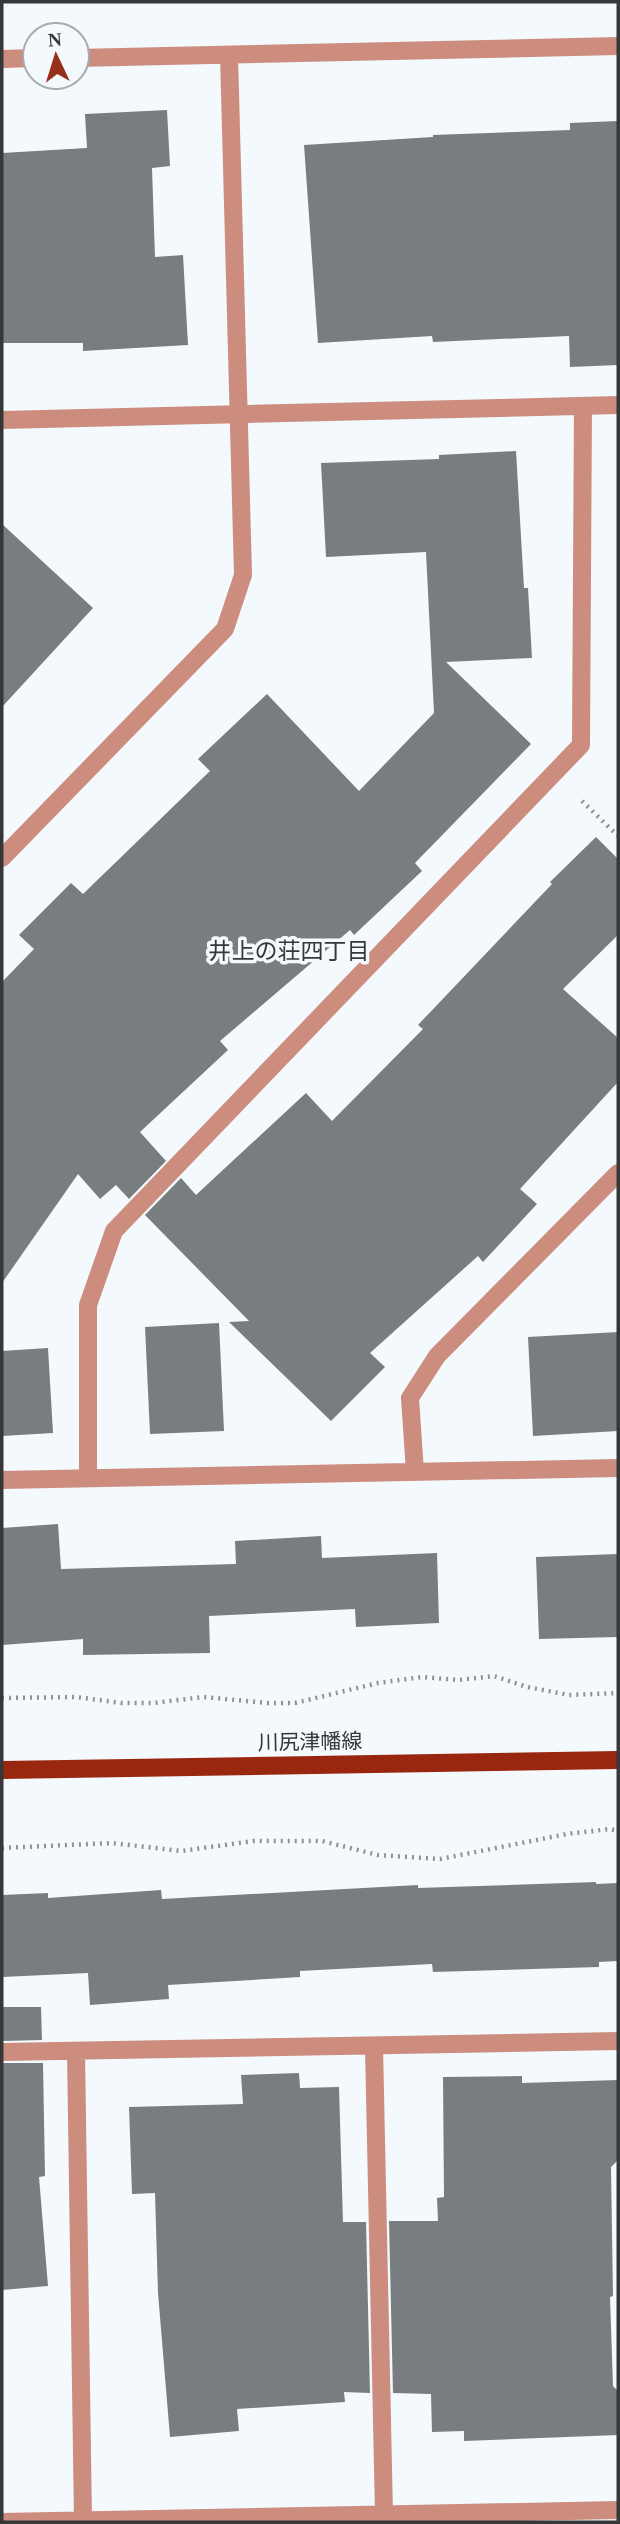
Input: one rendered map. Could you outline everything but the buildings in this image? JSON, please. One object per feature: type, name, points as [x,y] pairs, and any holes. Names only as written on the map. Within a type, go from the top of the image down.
[{"type":"main road","name":"川尻津幡線","points":[[2,1770],[618,1760]]},
{"type":"street","points":[[91,58],[618,46]]},
{"type":"street","points":[[2,858],[225,629],[243,575],[229,55]]},
{"type":"street","points":[[2,59],[21,58]]},
{"type":"street","points":[[2,420],[618,405]]},
{"type":"street","points":[[88,1478],[88,1305],[114,1231],[581,745],[583,406]]},
{"type":"street","points":[[415,1472],[410,1398],[437,1356],[618,1173]]},
{"type":"street","points":[[2,1480],[618,1468]]},
{"type":"street","points":[[2,2052],[618,2041]]},
{"type":"street","points":[[374,2047],[384,2514]]},
{"type":"street","points":[[76,2051],[83,2521]]},
{"type":"street","points":[[2,2522],[618,2510]]},
{"type":"path","points":[[554,773],[618,836]]},
{"type":"path","points":[[2,1698],[76,1697],[122,1703],[153,1703],[204,1697],[295,1703],[389,1681],[422,1677],[458,1680],[494,1676],[569,1695],[618,1693]]},
{"type":"path","points":[[2,1848],[112,1843],[181,1851],[254,1841],[322,1841],[378,1855],[440,1859],[567,1834],[610,1829],[618,1831]]},
{"type":"district","name":"井上の荘四丁目","points":[[289,951]]}]
